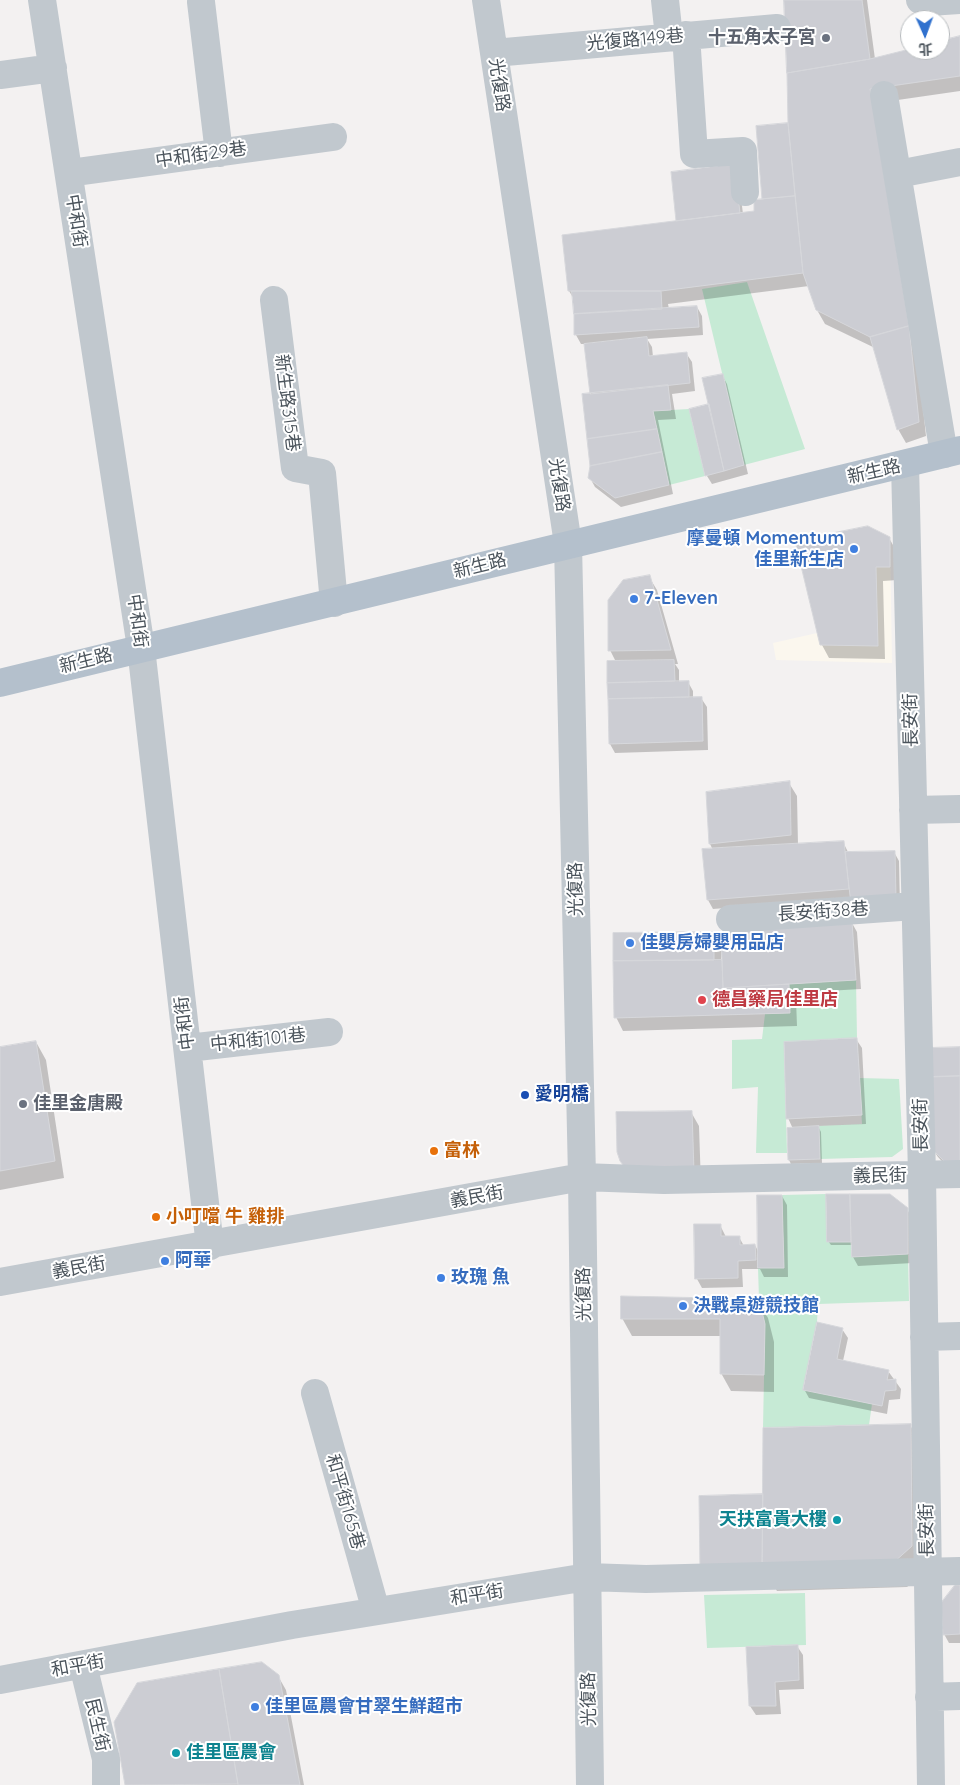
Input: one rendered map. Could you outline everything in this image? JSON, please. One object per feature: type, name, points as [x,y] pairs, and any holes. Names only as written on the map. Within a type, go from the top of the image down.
[{"type":"main road","name":"新生路","points":[[0,683],[952,452]]},
{"type":"street","name":"中和街","points":[[42,0],[142,648],[210,1246]]},
{"type":"street","name":"光復路","points":[[486,0],[568,544],[582,1177],[590,1785]]},
{"type":"street","points":[[664,0],[678,36],[694,154],[743,150],[745,192]]},
{"type":"street","points":[[920,0],[929,2],[960,0]]},
{"type":"street","points":[[200,2],[219,153]]},
{"type":"street","name":"光復路149巷","points":[[494,53],[776,28]]},
{"type":"street","points":[[0,74],[53,68]]},
{"type":"street","points":[[884,95],[952,452]]},
{"type":"street","name":"中和街29巷","points":[[69,173],[333,137]]},
{"type":"street","points":[[898,174],[960,162]]},
{"type":"street","name":"新生路315巷","points":[[274,300],[295,468],[322,473],[334,603]]},
{"type":"street","name":"長安街","points":[[905,464],[922,1175],[930,1785]]},
{"type":"street","points":[[913,810],[960,809]]},
{"type":"street","name":"長安街38巷","points":[[730,919],[915,906]]},
{"type":"street","name":"中和街101巷","points":[[188,1048],[328,1032]]},
{"type":"street","name":"義民街","points":[[0,1282],[210,1246],[582,1177],[664,1180],[960,1174]]},
{"type":"street","points":[[924,1337],[960,1336]]},
{"type":"street","name":"和平街165巷","points":[[314,1394],[376,1611]]},
{"type":"street","name":"和平街","points":[[0,1680],[376,1611],[587,1577],[646,1579],[960,1571]]},
{"type":"street","name":"民生街","points":[[83,1665],[106,1759],[106,1785]]},
{"type":"street","points":[[929,1697],[960,1696]]},
{"type":"shaded area","points":[[868,526],[890,537],[892,663],[776,660],[773,643],[817,633],[795,541]]},
{"type":"green space","points":[[747,282],[805,449],[744,465],[702,289]]},
{"type":"green space","points":[[689,409],[705,476],[669,485],[653,411]]},
{"type":"green space","points":[[856,980],[857,1038],[784,1043],[787,1153],[756,1153],[758,1087],[732,1089],[732,1040],[762,1039],[765,1014],[789,1013],[789,984]]},
{"type":"green space","points":[[859,1078],[899,1079],[903,1149],[892,1157],[820,1159],[819,1126],[862,1124]]},
{"type":"green space","points":[[826,1194],[827,1241],[851,1242],[852,1257],[908,1254],[909,1301],[818,1304],[817,1322],[803,1389],[872,1404],[869,1425],[763,1428],[765,1324],[759,1299],[758,1268],[784,1268],[782,1195]]},
{"type":"green space","points":[[805,1593],[806,1645],[707,1648],[704,1595]]},
{"type":"building","name":"十五角太子宮","points":[[784,0],[862,0],[870,59],[787,73]]},
{"type":"building","points":[[960,36],[960,76],[870,89],[909,326],[870,337],[816,310],[803,273],[788,123],[787,73],[870,59],[900,52],[900,60],[950,60],[950,38]]},
{"type":"building","points":[[788,123],[795,196],[762,199],[756,126]]},
{"type":"building","points":[[734,164],[740,213],[676,221],[671,172]]},
{"type":"building","points":[[795,196],[803,273],[661,291],[568,291],[562,235],[754,211],[754,200]]},
{"type":"building","points":[[572,291],[661,291],[662,309],[574,314]]},
{"type":"building","points":[[697,306],[699,327],[574,335],[574,314]]},
{"type":"building","points":[[909,326],[919,422],[897,430],[870,337]]},
{"type":"building","points":[[647,337],[649,356],[687,352],[690,383],[590,394],[584,344]]},
{"type":"building","points":[[723,374],[744,465],[724,471],[702,378]]},
{"type":"building","points":[[668,385],[671,410],[653,411],[657,429],[587,439],[582,394]]},
{"type":"building","points":[[709,404],[724,471],[705,476],[689,409]]},
{"type":"building","points":[[657,429],[662,452],[590,466],[587,439]]},
{"type":"building","points":[[662,452],[669,485],[615,498],[588,478],[590,466]]},
{"type":"building","points":[[868,526],[890,537],[890,567],[876,567],[878,646],[820,645],[795,541]]},
{"type":"building","points":[[650,575],[671,650],[608,651],[608,600],[623,580]]},
{"type":"building","points":[[674,660],[675,681],[607,683],[607,661]]},
{"type":"building","points":[[689,681],[689,697],[608,699],[607,683]]},
{"type":"building","points":[[702,697],[703,741],[609,744],[608,699]]},
{"type":"building","points":[[790,781],[791,835],[709,844],[706,792]]},
{"type":"building","points":[[844,841],[849,889],[707,900],[702,849]]},
{"type":"building","points":[[895,851],[896,899],[851,904],[845,852]]},
{"type":"building","points":[[852,922],[856,980],[723,988],[721,932]]},
{"type":"building","points":[[714,932],[714,960],[613,961],[613,933]]},
{"type":"building","name":"德昌藥局佳里店","points":[[722,960],[723,988],[789,984],[790,1013],[614,1018],[613,961]]},
{"type":"building","points":[[857,1038],[862,1115],[786,1119],[784,1042]]},
{"type":"building","name":"佳里金唐殿","points":[[36,1041],[55,1161],[0,1171],[0,1047]]},
{"type":"building","points":[[960,1047],[960,1076],[930,1077],[929,1048]]},
{"type":"building","points":[[960,1076],[960,1166],[950,1167],[931,1148],[930,1077]]},
{"type":"building","points":[[692,1111],[694,1172],[626,1169],[620,1161],[617,1152],[616,1112]]},
{"type":"building","points":[[819,1126],[820,1159],[788,1160],[787,1128]]},
{"type":"building","points":[[826,1194],[850,1194],[851,1242],[827,1242]]},
{"type":"building","points":[[850,1194],[890,1194],[908,1208],[908,1254],[852,1257]]},
{"type":"building","points":[[757,1195],[782,1195],[784,1268],[758,1268]]},
{"type":"building","points":[[694,1224],[721,1224],[721,1236],[740,1236],[740,1245],[755,1244],[756,1260],[738,1261],[738,1278],[695,1279]]},
{"type":"building","points":[[621,1296],[759,1299],[765,1324],[764,1375],[720,1374],[720,1319],[621,1319]]},
{"type":"building","points":[[817,1322],[843,1328],[837,1359],[889,1370],[887,1380],[896,1379],[896,1390],[885,1391],[882,1406],[803,1390]]},
{"type":"building","name":"天扶富貴大樓","points":[[911,1424],[912,1546],[893,1563],[762,1567],[763,1428]]},
{"type":"building","points":[[763,1494],[762,1567],[700,1569],[699,1496]]},
{"type":"building","points":[[955,1585],[960,1585],[960,1634],[943,1635],[941,1603]]},
{"type":"building","points":[[798,1645],[799,1680],[775,1682],[776,1706],[749,1706],[746,1647]]},
{"type":"building","name":"佳里區農會甘翠生鮮超市","points":[[262,1662],[279,1675],[300,1785],[238,1785],[219,1669]]},
{"type":"building","name":"佳里區農會","points":[[219,1669],[238,1784],[125,1785],[114,1722],[137,1683]]},
{"type":"place","name":"十五角太子宮","points":[[826,38]]},
{"type":"place","name":"摩曼頓 Momentum 佳里新生店","points":[[854,549]]},
{"type":"place","name":"7-Eleven","points":[[634,599]]},
{"type":"place","name":"佳嬰房婦嬰用品店","points":[[630,943]]},
{"type":"place","name":"德昌藥局佳里店","points":[[702,1000]]},
{"type":"place","name":"愛明橋","points":[[525,1095]]},
{"type":"place","name":"佳里金唐殿","points":[[23,1104]]},
{"type":"place","name":"富林","points":[[434,1151]]},
{"type":"place","name":"小叮噹 牛 雞排","points":[[156,1217]]},
{"type":"place","name":"阿華","points":[[165,1261]]},
{"type":"place","name":"玫瑰 魚","points":[[441,1278]]},
{"type":"place","name":"決戰桌遊競技館","points":[[683,1306]]},
{"type":"place","name":"天扶富貴大樓","points":[[837,1520]]},
{"type":"place","name":"佳里區農會甘翠生鮮超市","points":[[255,1707]]},
{"type":"place","name":"佳里區農會","points":[[176,1753]]}]
